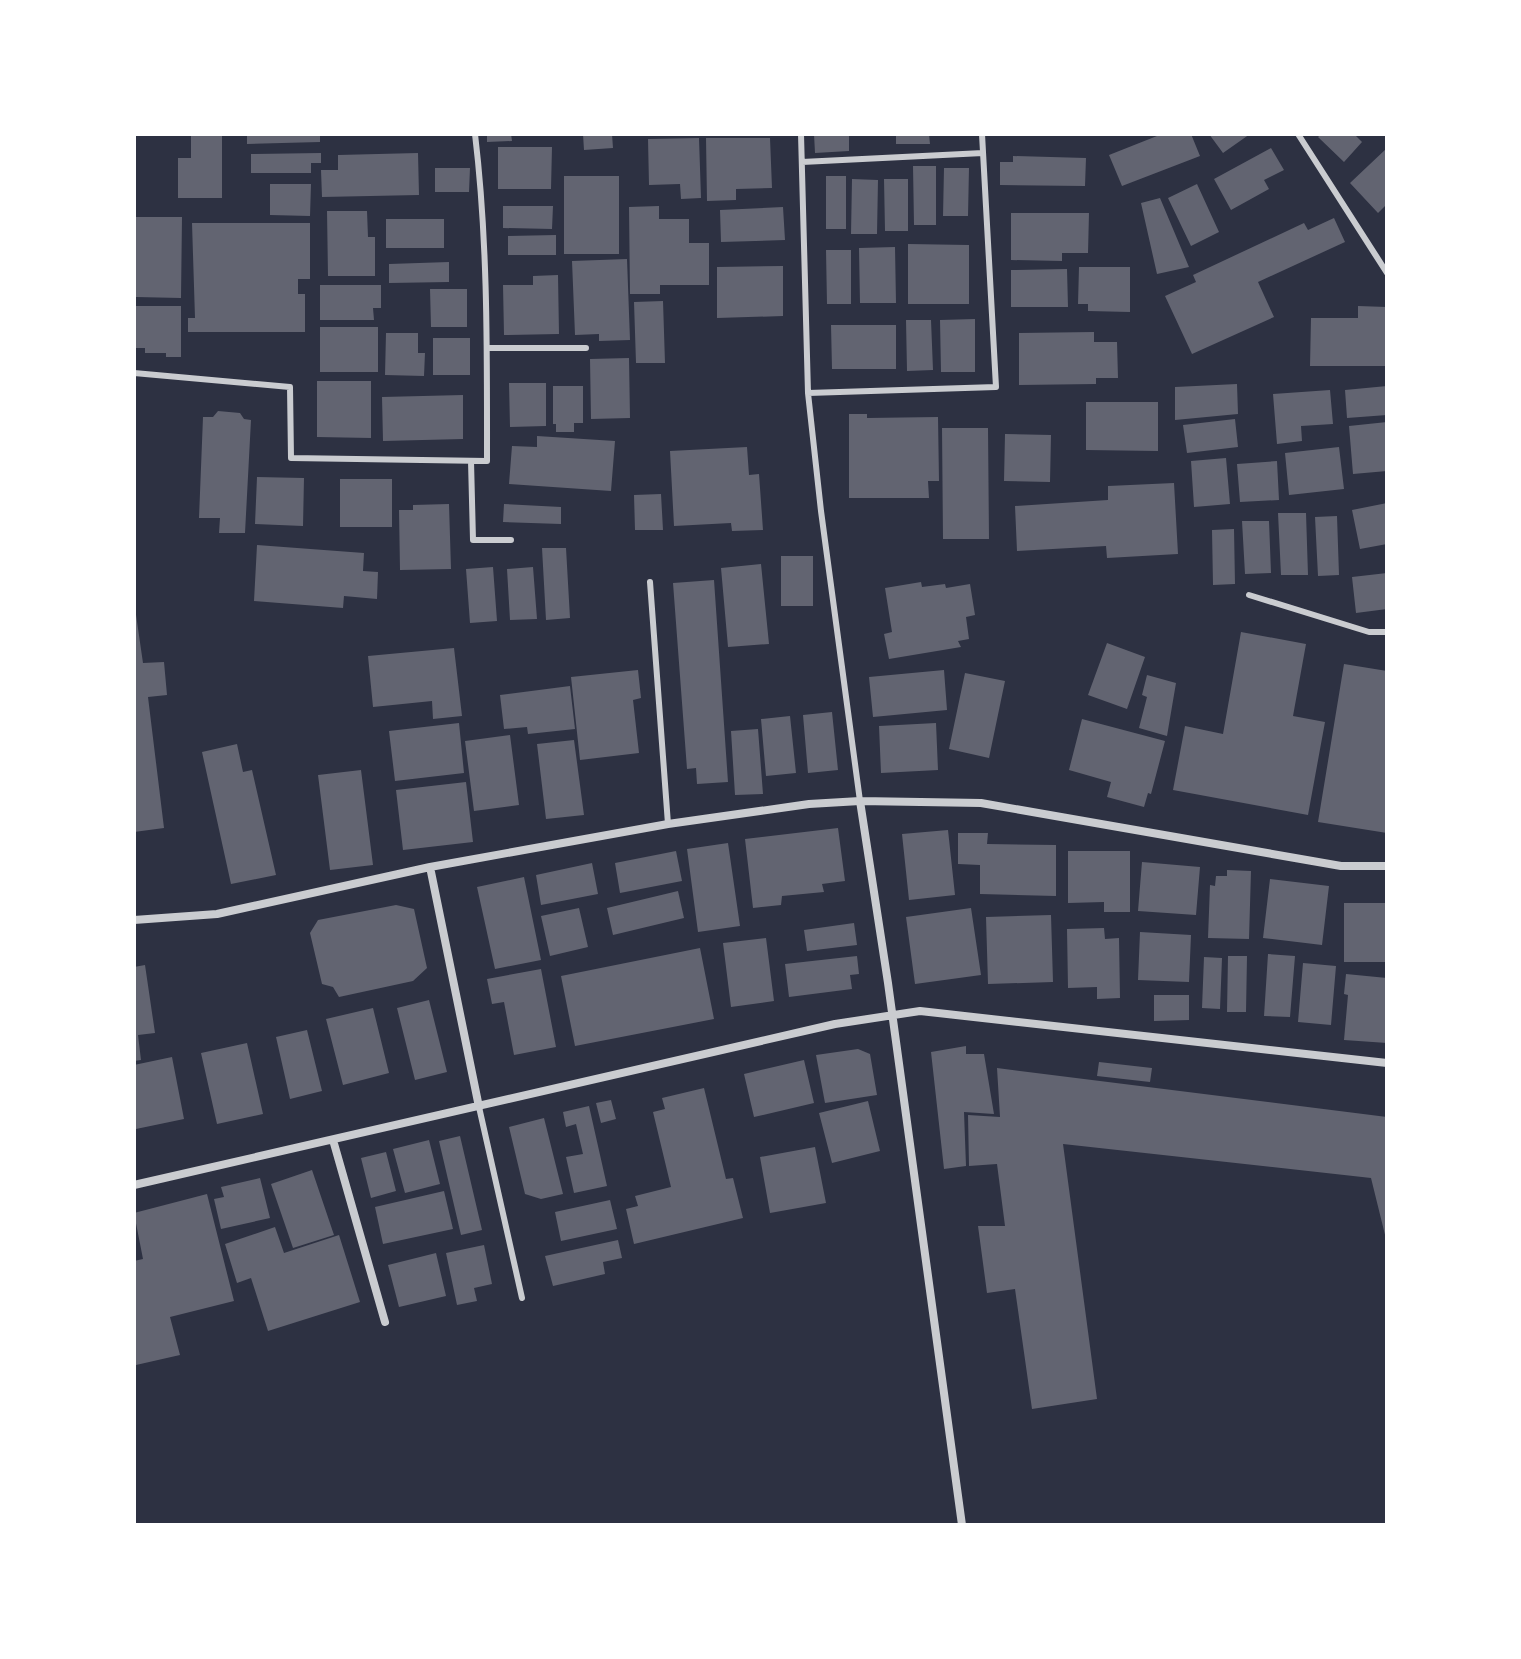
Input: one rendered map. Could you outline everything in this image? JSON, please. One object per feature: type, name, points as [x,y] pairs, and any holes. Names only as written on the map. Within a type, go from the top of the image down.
[{"type":"street","points":[[860,801],[962,1525]]},
{"type":"street","points":[[134,920],[217,914],[430,867],[668,824],[809,804],[860,801],[981,803],[1341,866],[1387,866]]},
{"type":"street","points":[[430,867],[479,1107]]},
{"type":"street","points":[[134,1185],[835,1024],[920,1011],[1387,1063]]},
{"type":"street","points":[[333,1140],[385,1322]]},
{"type":"lane","points":[[134,373],[290,387],[291,458],[487,461],[482,197],[475,134]]},
{"type":"lane","points":[[801,134],[808,393],[860,801]]},
{"type":"lane","points":[[808,393],[996,387],[982,134]]},
{"type":"lane","points":[[1298,134],[1387,273]]},
{"type":"lane","points":[[802,162],[983,153]]},
{"type":"lane","points":[[487,348],[586,348]]},
{"type":"lane","points":[[471,461],[473,540],[511,540]]},
{"type":"lane","points":[[650,582],[668,824]]},
{"type":"lane","points":[[1249,595],[1369,632],[1387,632]]},
{"type":"lane","points":[[479,1107],[522,1298]]},
{"type":"building","points":[[191,134],[222,134],[222,198],[178,198],[178,158],[191,158]]},
{"type":"building","points":[[247,134],[320,134],[320,142],[247,144]]},
{"type":"building","points":[[487,134],[511,134],[512,141],[487,142]]},
{"type":"building","points":[[583,134],[612,134],[613,148],[584,150]]},
{"type":"building","points":[[814,134],[849,134],[849,151],[815,153]]},
{"type":"building","points":[[896,134],[929,134],[930,144],[896,144]]},
{"type":"building","points":[[1162,134],[1191,134],[1200,156],[1122,186],[1109,155]]},
{"type":"building","points":[[1209,134],[1250,134],[1223,153]]},
{"type":"building","points":[[1321,134],[1354,134],[1362,142],[1344,162],[1318,137]]},
{"type":"building","points":[[699,138],[701,198],[681,199],[680,184],[649,185],[648,139]]},
{"type":"building","points":[[706,138],[770,138],[772,188],[736,189],[736,200],[707,201]]},
{"type":"building","points":[[498,147],[552,147],[551,189],[498,189]]},
{"type":"building","points":[[1271,148],[1284,170],[1264,180],[1269,189],[1231,210],[1214,179]]},
{"type":"building","points":[[1387,148],[1387,204],[1378,213],[1350,183]]},
{"type":"building","points":[[321,153],[321,163],[311,163],[311,173],[251,173],[251,154]]},
{"type":"building","points":[[418,153],[419,195],[322,197],[321,170],[338,170],[338,155]]},
{"type":"building","points":[[1013,156],[1086,158],[1085,186],[1000,185],[1000,162],[1013,162]]},
{"type":"building","points":[[913,166],[936,166],[936,225],[914,225]]},
{"type":"building","points":[[435,168],[470,168],[469,192],[435,192]]},
{"type":"building","points":[[944,168],[969,168],[968,216],[943,216]]},
{"type":"building","points":[[564,176],[619,176],[619,254],[564,254]]},
{"type":"building","points":[[826,176],[846,176],[846,229],[826,229]]},
{"type":"building","points":[[852,179],[878,180],[877,234],[851,234]]},
{"type":"building","points":[[884,179],[908,179],[908,231],[885,231]]},
{"type":"building","points":[[270,184],[311,184],[310,216],[270,215]]},
{"type":"building","points":[[1197,184],[1219,232],[1191,246],[1168,198]]},
{"type":"building","points":[[1160,198],[1189,267],[1157,274],[1141,203]]},
{"type":"building","points":[[503,206],[553,206],[552,229],[503,228]]},
{"type":"building","points":[[659,206],[659,219],[689,219],[689,243],[709,243],[709,285],[660,285],[660,294],[630,294],[629,207]]},
{"type":"building","points":[[783,207],[785,240],[721,242],[720,210]]},
{"type":"building","points":[[327,211],[367,211],[368,237],[375,237],[375,276],[328,276]]},
{"type":"building","points":[[1011,213],[1089,213],[1088,253],[1062,253],[1062,261],[1011,260]]},
{"type":"building","points":[[136,217],[182,217],[181,298],[136,297]]},
{"type":"building","points":[[1334,218],[1345,242],[1258,282],[1274,317],[1192,354],[1165,296],[1196,282],[1193,275],[1304,223],[1308,230]]},
{"type":"building","points":[[386,219],[444,219],[444,248],[386,248]]},
{"type":"building","points":[[192,223],[310,223],[310,279],[298,279],[298,294],[305,294],[305,332],[188,332],[188,318],[195,318]]},
{"type":"building","points":[[556,235],[556,255],[508,255],[508,236]]},
{"type":"building","points":[[908,244],[969,245],[969,304],[908,304]]},
{"type":"building","points":[[895,247],[896,303],[860,303],[859,248]]},
{"type":"building","points":[[826,250],[851,250],[851,304],[827,304]]},
{"type":"building","points":[[627,259],[630,340],[599,341],[599,334],[575,335],[572,261]]},
{"type":"building","points":[[449,262],[449,282],[389,283],[389,264]]},
{"type":"building","points":[[783,266],[783,316],[717,318],[717,267]]},
{"type":"building","points":[[1079,267],[1130,267],[1130,312],[1088,311],[1088,304],[1078,304]]},
{"type":"building","points":[[1067,269],[1068,307],[1011,307],[1011,270]]},
{"type":"building","points":[[558,275],[559,334],[504,335],[503,285],[533,285],[533,276]]},
{"type":"building","points":[[320,285],[381,285],[381,308],[373,308],[374,320],[320,320]]},
{"type":"building","points":[[430,289],[467,289],[467,327],[431,327]]},
{"type":"building","points":[[663,301],[665,363],[636,363],[634,302]]},
{"type":"building","points":[[134,306],[181,306],[181,357],[145,353],[145,348],[134,348]]},
{"type":"building","points":[[1358,306],[1387,307],[1387,366],[1310,366],[1311,318],[1358,318]]},
{"type":"building","points":[[975,319],[975,372],[941,372],[940,320]]},
{"type":"building","points":[[906,320],[931,320],[933,370],[907,371]]},
{"type":"building","points":[[831,325],[896,325],[896,369],[832,369]]},
{"type":"building","points":[[320,327],[378,327],[378,372],[320,372]]},
{"type":"building","points":[[1094,332],[1094,342],[1117,342],[1118,378],[1096,378],[1096,384],[1019,385],[1019,333]]},
{"type":"building","points":[[386,333],[418,333],[418,353],[425,353],[424,376],[385,375]]},
{"type":"building","points":[[433,338],[470,338],[470,375],[433,375]]},
{"type":"building","points":[[629,358],[630,418],[591,419],[590,359]]},
{"type":"building","points":[[317,381],[371,381],[371,438],[317,437]]},
{"type":"building","points":[[509,383],[546,383],[546,426],[510,427]]},
{"type":"building","points":[[1237,384],[1238,414],[1175,420],[1175,387]]},
{"type":"building","points":[[553,386],[583,386],[583,423],[574,423],[574,432],[556,432],[556,424],[553,424]]},
{"type":"building","points":[[1387,386],[1387,415],[1347,418],[1345,390]]},
{"type":"building","points":[[1330,390],[1333,424],[1301,426],[1302,441],[1277,444],[1273,394]]},
{"type":"building","points":[[463,395],[463,439],[383,441],[382,397]]},
{"type":"building","points":[[1086,402],[1158,402],[1158,451],[1086,450]]},
{"type":"building","points":[[218,411],[240,413],[244,419],[251,420],[245,533],[219,533],[220,518],[199,518],[203,417],[213,417]]},
{"type":"building","points":[[849,414],[867,414],[867,418],[938,417],[939,481],[928,481],[929,498],[849,498]]},
{"type":"building","points":[[1235,419],[1238,447],[1187,453],[1183,425]]},
{"type":"building","points":[[1387,422],[1387,471],[1353,474],[1349,426]]},
{"type":"building","points":[[942,428],[988,428],[989,539],[943,539]]},
{"type":"building","points":[[1005,434],[1051,435],[1050,482],[1004,481]]},
{"type":"building","points":[[537,436],[615,441],[611,491],[509,484],[512,446],[537,447]]},
{"type":"building","points":[[747,447],[749,475],[759,474],[763,530],[732,531],[731,523],[674,526],[670,451]]},
{"type":"building","points":[[1339,447],[1344,489],[1289,495],[1285,453]]},
{"type":"building","points":[[1226,458],[1230,504],[1194,507],[1191,461]]},
{"type":"building","points":[[1277,461],[1279,500],[1240,502],[1237,464]]},
{"type":"building","points":[[257,477],[304,478],[303,526],[255,524]]},
{"type":"building","points":[[340,479],[392,479],[392,527],[340,527]]},
{"type":"building","points":[[1174,483],[1178,554],[1107,558],[1106,546],[1017,551],[1015,506],[1108,500],[1108,486]]},
{"type":"building","points":[[661,494],[663,530],[635,530],[634,495]]},
{"type":"building","points":[[1387,503],[1387,544],[1360,549],[1352,510]]},
{"type":"building","points":[[449,504],[451,569],[400,570],[399,510],[413,510],[413,505]]},
{"type":"building","points":[[504,504],[561,507],[561,524],[503,522]]},
{"type":"building","points":[[1278,513],[1306,513],[1308,575],[1281,575]]},
{"type":"building","points":[[1337,516],[1339,575],[1318,576],[1315,517]]},
{"type":"building","points":[[1242,521],[1269,521],[1271,573],[1245,574]]},
{"type":"building","points":[[1234,529],[1235,584],[1213,585],[1212,530]]},
{"type":"building","points":[[257,545],[364,553],[363,571],[378,572],[377,599],[344,596],[343,608],[254,601]]},
{"type":"building","points":[[542,548],[566,548],[570,618],[546,620]]},
{"type":"building","points":[[781,556],[813,556],[813,606],[781,606]]},
{"type":"building","points":[[761,564],[769,644],[728,647],[721,568]]},
{"type":"building","points":[[493,567],[497,621],[470,623],[466,569]]},
{"type":"building","points":[[533,567],[537,619],[510,620],[507,569]]},
{"type":"building","points":[[1387,573],[1387,609],[1356,613],[1352,577]]},
{"type":"building","points":[[714,580],[728,782],[697,784],[696,768],[687,769],[673,583]]},
{"type":"building","points":[[921,582],[922,587],[945,584],[946,588],[970,584],[975,615],[966,617],[969,639],[958,641],[961,647],[889,659],[884,634],[892,632],[885,588]]},
{"type":"building","points":[[134,601],[143,663],[164,662],[167,695],[148,697],[164,828],[134,832]]},
{"type":"building","points":[[1241,632],[1306,644],[1293,716],[1325,722],[1308,815],[1173,790],[1185,726],[1223,734]]},
{"type":"building","points":[[1107,643],[1145,657],[1127,709],[1088,695]]},
{"type":"building","points":[[454,648],[462,716],[433,719],[432,701],[373,707],[368,656]]},
{"type":"building","points":[[1344,664],[1387,671],[1387,833],[1318,822]]},
{"type":"building","points":[[638,670],[641,698],[633,700],[639,753],[580,760],[571,677]]},
{"type":"building","points":[[944,670],[947,710],[873,717],[869,677]]},
{"type":"building","points":[[965,673],[1005,681],[989,758],[949,749]]},
{"type":"building","points":[[1147,675],[1176,683],[1167,736],[1139,728],[1147,697],[1142,695]]},
{"type":"building","points":[[570,686],[575,729],[528,734],[527,727],[504,729],[500,695]]},
{"type":"building","points":[[832,712],[838,770],[808,773],[803,715]]},
{"type":"building","points":[[790,716],[796,773],[766,776],[761,719]]},
{"type":"building","points":[[1082,719],[1165,741],[1151,794],[1148,793],[1144,807],[1107,797],[1111,782],[1069,770]]},
{"type":"building","points":[[459,723],[464,773],[395,781],[389,731]]},
{"type":"building","points":[[936,723],[938,770],[881,773],[879,726]]},
{"type":"building","points":[[758,729],[763,794],[735,795],[731,731]]},
{"type":"building","points":[[510,735],[519,805],[474,811],[465,741]]},
{"type":"building","points":[[574,740],[584,815],[546,819],[537,744]]},
{"type":"building","points":[[237,744],[243,772],[252,770],[276,875],[231,884],[202,752]]},
{"type":"building","points":[[361,770],[373,865],[330,870],[318,775]]},
{"type":"building","points":[[466,782],[473,842],[403,850],[396,790]]},
{"type":"building","points":[[838,828],[845,881],[822,884],[824,892],[782,896],[781,905],[753,908],[745,839]]},
{"type":"building","points":[[948,830],[955,895],[909,900],[902,834]]},
{"type":"building","points":[[958,833],[988,833],[987,844],[1056,845],[1056,896],[980,894],[980,865],[958,864]]},
{"type":"building","points":[[728,843],[740,926],[698,932],[687,849]]},
{"type":"building","points":[[676,851],[682,881],[620,893],[615,863]]},
{"type":"building","points":[[1068,851],[1130,851],[1130,912],[1104,912],[1104,902],[1068,903]]},
{"type":"building","points":[[1142,862],[1200,867],[1196,915],[1138,911]]},
{"type":"building","points":[[592,863],[598,894],[541,905],[536,875]]},
{"type":"building","points":[[1227,870],[1251,871],[1249,939],[1208,938],[1210,885],[1215,886],[1216,876],[1227,876]]},
{"type":"building","points":[[524,877],[541,960],[495,969],[477,887]]},
{"type":"building","points":[[1270,879],[1329,886],[1322,945],[1263,938]]},
{"type":"building","points":[[678,891],[684,918],[613,935],[607,908]]},
{"type":"building","points":[[1344,903],[1387,903],[1387,962],[1344,962]]},
{"type":"building","points":[[396,905],[414,909],[427,968],[413,981],[339,997],[333,987],[322,984],[310,933],[318,920]]},
{"type":"building","points":[[579,908],[588,947],[550,956],[541,916]]},
{"type":"building","points":[[971,908],[981,975],[915,984],[906,917]]},
{"type":"building","points":[[1051,915],[1053,982],[988,984],[986,917]]},
{"type":"building","points":[[854,923],[857,945],[807,951],[804,930]]},
{"type":"building","points":[[1104,928],[1105,939],[1119,938],[1120,998],[1097,999],[1097,987],[1068,988],[1067,929]]},
{"type":"building","points":[[1140,932],[1191,935],[1189,982],[1138,980]]},
{"type":"building","points":[[766,938],[774,1001],[731,1007],[723,943]]},
{"type":"building","points":[[700,948],[714,1019],[575,1046],[561,976]]},
{"type":"building","points":[[1268,954],[1295,956],[1290,1017],[1264,1016]]},
{"type":"building","points":[[857,956],[859,974],[850,975],[852,989],[789,997],[785,964]]},
{"type":"building","points":[[1228,956],[1247,956],[1246,1012],[1227,1012]]},
{"type":"building","points":[[1204,957],[1222,958],[1220,1009],[1202,1008]]},
{"type":"building","points":[[1303,963],[1336,966],[1331,1025],[1298,1022]]},
{"type":"building","points":[[145,965],[155,1033],[138,1035],[141,1060],[134,1061],[134,967]]},
{"type":"building","points":[[541,969],[556,1047],[514,1055],[504,1002],[492,1004],[487,979]]},
{"type":"building","points":[[1346,974],[1387,978],[1387,1043],[1344,1040],[1348,995],[1344,994]]},
{"type":"building","points":[[1154,995],[1189,995],[1189,1020],[1154,1021]]},
{"type":"building","points":[[429,1000],[447,1072],[415,1080],[397,1008]]},
{"type":"building","points":[[373,1008],[389,1073],[343,1085],[326,1019]]},
{"type":"building","points":[[307,1030],[322,1091],[290,1099],[276,1037]]},
{"type":"building","points":[[247,1043],[263,1114],[217,1124],[201,1053]]},
{"type":"building","points":[[966,1046],[966,1054],[984,1054],[994,1114],[964,1112],[966,1166],[944,1169],[931,1052]]},
{"type":"building","points":[[858,1049],[870,1054],[877,1095],[825,1103],[816,1055]]},
{"type":"building","points":[[172,1057],[184,1119],[136,1129],[134,1065]]},
{"type":"building","points":[[804,1060],[814,1103],[754,1117],[744,1074]]},
{"type":"building","points":[[1099,1062],[1152,1068],[1150,1082],[1097,1076]]},
{"type":"building","points":[[997,1068],[1387,1117],[1387,1243],[1371,1178],[1063,1144],[1097,1399],[1032,1409],[1015,1289],[987,1293],[978,1226],[1005,1226],[997,1164],[969,1166],[968,1115],[1000,1117]]},
{"type":"building","points":[[704,1088],[726,1179],[733,1178],[743,1218],[634,1244],[626,1209],[638,1206],[635,1196],[671,1187],[653,1112],[665,1109],[662,1098]]},
{"type":"building","points":[[611,1100],[616,1119],[601,1123],[596,1103]]},
{"type":"building","points":[[868,1101],[880,1151],[832,1163],[819,1113]]},
{"type":"building","points":[[589,1106],[607,1186],[574,1193],[566,1157],[583,1154],[576,1124],[566,1127],[563,1112]]},
{"type":"building","points":[[544,1118],[563,1194],[541,1199],[525,1194],[509,1127]]},
{"type":"building","points":[[460,1136],[482,1230],[461,1235],[439,1141]]},
{"type":"building","points":[[429,1140],[440,1184],[405,1193],[393,1149]]},
{"type":"building","points":[[815,1147],[826,1203],[770,1213],[760,1157]]},
{"type":"building","points":[[386,1152],[396,1191],[371,1198],[361,1158]]},
{"type":"building","points":[[312,1170],[334,1235],[293,1248],[271,1184]]},
{"type":"building","points":[[260,1178],[270,1218],[221,1229],[214,1199],[224,1197],[221,1187]]},
{"type":"building","points":[[444,1191],[453,1229],[383,1244],[375,1207]]},
{"type":"building","points":[[207,1194],[234,1301],[170,1317],[180,1355],[136,1365],[134,1261],[143,1259],[134,1213]]},
{"type":"building","points":[[610,1200],[617,1229],[561,1241],[555,1212]]},
{"type":"building","points":[[275,1227],[284,1253],[339,1235],[360,1302],[268,1331],[251,1278],[237,1283],[225,1244]]},
{"type":"building","points":[[618,1240],[622,1258],[603,1262],[605,1274],[553,1286],[545,1256]]},
{"type":"building","points":[[484,1245],[492,1284],[474,1288],[477,1301],[457,1305],[446,1253]]},
{"type":"building","points":[[436,1253],[446,1296],[399,1307],[388,1265]]}]
